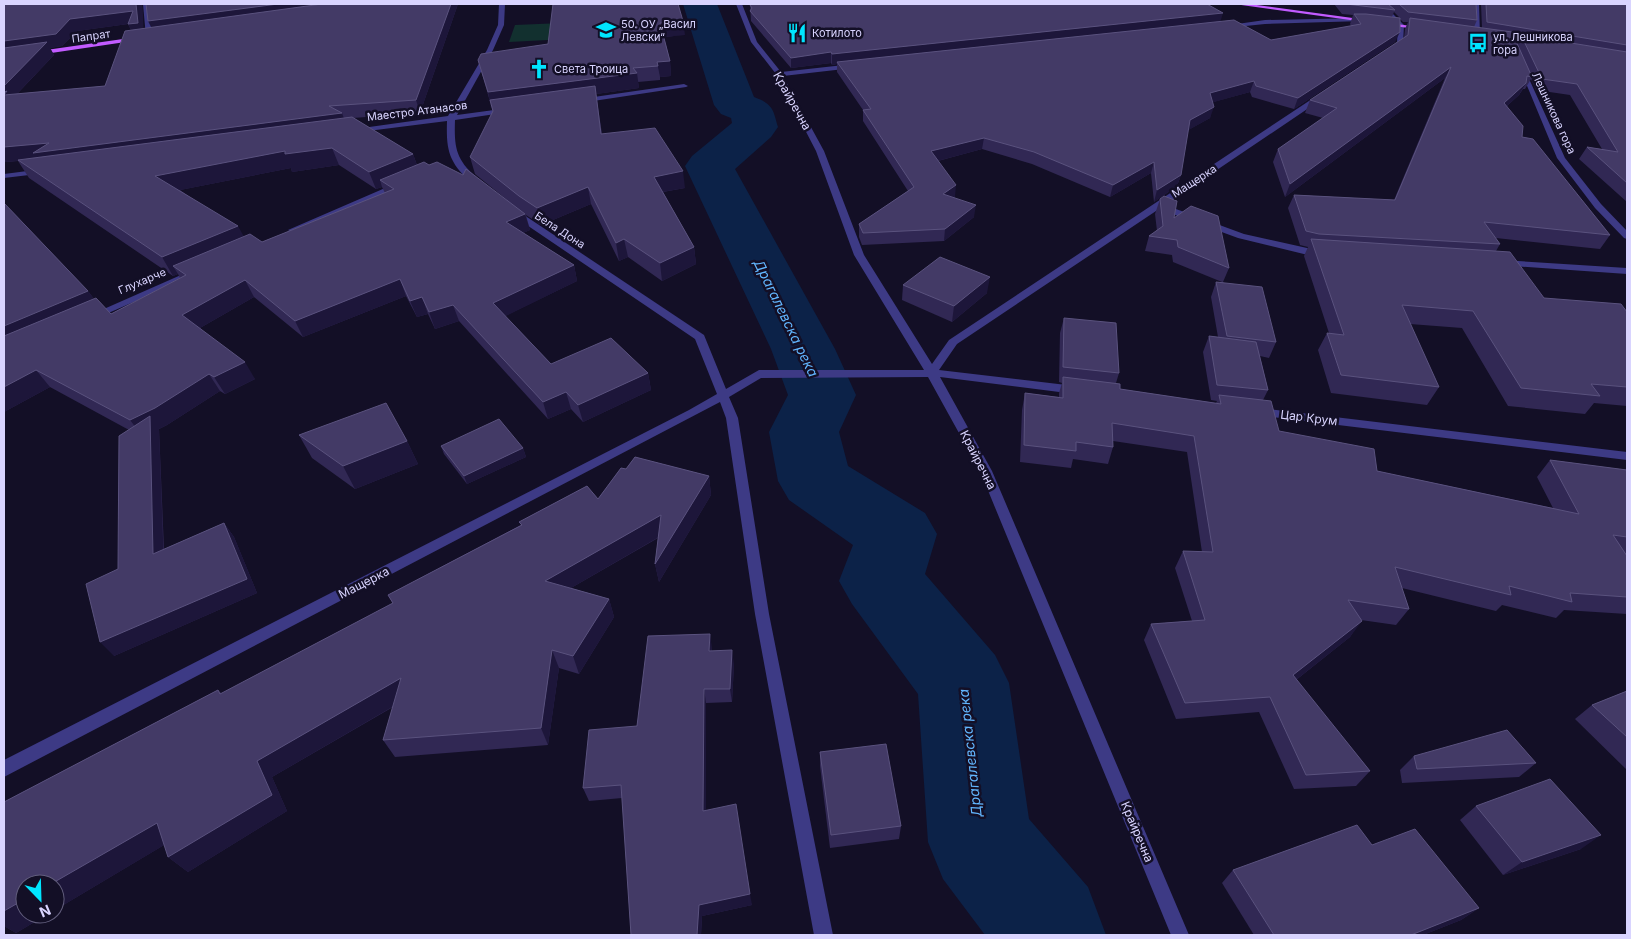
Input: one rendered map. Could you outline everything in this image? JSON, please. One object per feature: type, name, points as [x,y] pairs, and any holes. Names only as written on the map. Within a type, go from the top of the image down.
[{"type":"main road","points":[[1237,4],[1430,29]]},
{"type":"main road","points":[[1468,34],[1485,36]]},
{"type":"main road","name":"Папрат","points":[[6,57],[159,36]]},
{"type":"street","points":[[146,4],[149,37]]},
{"type":"street","points":[[483,187],[451,162],[451,118],[494,41],[501,25],[502,4]]},
{"type":"street","name":"Крайречна","points":[[740,4],[754,42],[779,74],[820,152],[859,255],[932,373],[986,471],[1180,935]]},
{"type":"street","points":[[1380,4],[1401,25],[1400,44],[1384,55]]},
{"type":"street","points":[[1476,4],[1477,35]]},
{"type":"street","points":[[1216,27],[1265,22],[1361,20]]},
{"type":"street","name":"Лешникова гора","points":[[1516,58],[1561,158],[1598,206],[1627,236]]},
{"type":"street","points":[[779,74],[859,66]]},
{"type":"street","points":[[568,102],[684,86]]},
{"type":"street","name":"Мащерка","points":[[4,770],[684,417],[759,374],[932,373],[953,342],[1328,93]]},
{"type":"street","name":"Маестро Атанасов","points":[[344,132],[519,109]]},
{"type":"street","points":[[4,176],[52,170]]},
{"type":"street","points":[[284,234],[411,179]]},
{"type":"street","name":"Бела Дона","points":[[505,205],[519,217],[700,337],[723,394]]},
{"type":"street","points":[[1157,205],[1241,236],[1312,254],[1332,254]]},
{"type":"street","points":[[1490,262],[1627,272]]},
{"type":"street","name":"Глухарче","points":[[85,319],[203,269]]},
{"type":"street","points":[[932,373],[1088,392]]},
{"type":"street","points":[[723,394],[732,418],[762,614],[824,935]]},
{"type":"street","name":"Цар Крум","points":[[1245,411],[1627,456]]},
{"type":"green space","points":[[609,21],[606,37],[509,42],[515,25]]},
{"type":"building","points":[[4,4],[136,4],[138,23],[128,24],[133,11],[70,19],[56,34],[4,41]]},
{"type":"building","points":[[146,4],[278,4],[148,21]]},
{"type":"building","points":[[322,4],[451,4],[416,100],[329,106],[342,113],[33,153],[49,143],[4,147],[4,95],[105,86],[125,31]]},
{"type":"building","points":[[553,4],[678,4],[683,21],[660,23],[670,61],[657,62],[658,66],[633,68],[637,73],[488,92],[478,60],[481,54],[548,44]]},
{"type":"building","points":[[751,4],[1207,4],[1223,13],[832,54],[831,52],[791,58],[750,11],[752,8]]},
{"type":"building","points":[[1346,4],[1388,4],[1395,10]]},
{"type":"building","points":[[1399,4],[1476,4],[1477,20],[1408,12]]},
{"type":"building","points":[[1486,4],[1627,4],[1627,45],[1487,22]]},
{"type":"building","points":[[1354,14],[1400,18],[1400,32],[1298,98],[1256,86],[1254,81],[1210,93],[1214,107],[1190,120],[1181,175],[1157,190],[1154,162],[1113,185],[1034,152],[984,138],[931,151],[956,185],[943,194],[976,205],[945,229],[863,233],[859,224],[914,187],[863,110],[871,109],[837,62],[1234,20],[1271,40],[1361,24]]},
{"type":"building","points":[[1410,18],[1512,32],[1532,77],[1527,76],[1526,83],[1504,103],[1523,126],[1522,137],[1533,139],[1610,235],[1484,222],[1500,244],[1319,234],[1306,231],[1294,195],[1395,200],[1451,67],[1290,184],[1278,149],[1337,108],[1310,100],[1408,35]]},
{"type":"building","points":[[1521,35],[1627,52],[1627,183],[1587,147],[1618,152],[1577,84],[1542,79]]},
{"type":"building","points":[[47,42],[4,86],[4,48]]},
{"type":"building","points":[[595,86],[601,134],[655,128],[683,171],[654,177],[694,247],[660,263],[624,239],[616,243],[588,187],[537,208],[470,157],[493,111],[490,100]]},
{"type":"building","points":[[352,117],[413,154],[369,172],[332,148],[285,154],[285,151],[155,176],[238,226],[162,257],[18,160]]},
{"type":"building","points":[[424,162],[429,165],[437,162],[463,175],[466,169],[525,214],[506,222],[574,265],[493,303],[551,364],[611,338],[648,373],[578,405],[566,392],[543,402],[453,305],[429,312],[422,297],[410,301],[400,279],[295,321],[245,280],[182,315],[245,362],[214,377],[209,374],[155,408],[130,420],[36,370],[4,387],[4,336],[96,298],[111,314],[186,275],[173,266],[250,234],[262,242],[394,189],[380,180]]},
{"type":"building","points":[[1164,196],[1177,201],[1174,218],[1191,206],[1218,216],[1229,268],[1178,247],[1177,240],[1149,236],[1163,226],[1160,199]]},
{"type":"building","points":[[4,203],[88,291],[4,326]]},
{"type":"building","points":[[1311,239],[1510,252],[1544,298],[1621,304],[1627,312],[1627,387],[1591,384],[1600,396],[1521,388],[1473,311],[1402,305],[1439,387],[1341,375],[1327,333],[1344,335]]},
{"type":"building","points":[[940,257],[990,277],[954,306],[903,285]]},
{"type":"building","points":[[1216,282],[1262,287],[1276,342],[1227,336]]},
{"type":"building","points":[[1064,318],[1116,323],[1119,373],[1063,367]]},
{"type":"building","points":[[1209,336],[1256,342],[1268,390],[1217,385]]},
{"type":"building","points":[[1063,377],[1120,384],[1120,389],[1221,404],[1219,395],[1271,401],[1279,431],[1374,449],[1377,471],[1579,514],[1550,460],[1627,470],[1627,537],[1613,535],[1627,556],[1627,597],[1570,593],[1572,602],[1509,586],[1511,595],[1395,567],[1409,609],[1348,600],[1362,621],[1293,675],[1370,771],[1306,775],[1270,697],[1185,703],[1151,624],[1205,620],[1183,551],[1213,552],[1194,436],[1112,423],[1113,447],[1076,442],[1076,451],[1024,445],[1025,393],[1063,398]]},
{"type":"building","points":[[386,403],[407,441],[343,466],[299,435]]},
{"type":"building","points":[[150,416],[153,554],[224,523],[247,579],[100,642],[86,584],[118,569],[119,436]]},
{"type":"building","points":[[499,419],[523,448],[464,476],[441,446]]},
{"type":"building","points":[[635,457],[709,476],[655,564],[661,515],[545,581],[609,599],[573,656],[552,650],[541,728],[383,740],[401,678],[257,761],[272,795],[168,857],[157,823],[65,876],[65,874],[15,874],[15,905],[4,911],[4,802],[218,690],[220,694],[393,603],[388,595],[522,525],[519,522],[587,486],[598,499],[621,468],[626,469]]},
{"type":"building","points":[[710,634],[709,651],[732,650],[730,689],[704,689],[703,811],[736,804],[750,894],[699,905],[697,935],[631,935],[621,785],[583,788],[589,730],[637,726],[648,636]]},
{"type":"building","points":[[1627,691],[1627,737],[1592,705]]},
{"type":"building","points":[[1507,730],[1536,763],[1417,769],[1414,756]]},
{"type":"building","points":[[886,744],[901,826],[831,835],[820,752]]},
{"type":"building","points":[[1550,779],[1601,835],[1522,862],[1476,806]]},
{"type":"building","points":[[1357,825],[1372,845],[1415,829],[1479,908],[1411,935],[1274,935],[1233,870]]},
{"type":"waterway","name":"Драгалевска река","points":[[700,4],[736,105],[752,111],[755,127],[709,166],[803,349],[822,395],[804,432],[815,481],[897,534],[881,581],[963,683],[980,842],[1048,927],[1050,935]]},
{"type":"place","name":"50. ОУ „Васил Левски“","points":[[606,30]]},
{"type":"place","name":"Котилото","points":[[797,33]]},
{"type":"place","name":"ул. Лешникова гора","points":[[1478,43]]},
{"type":"place","name":"Света Троица","points":[[539,69]]}]
